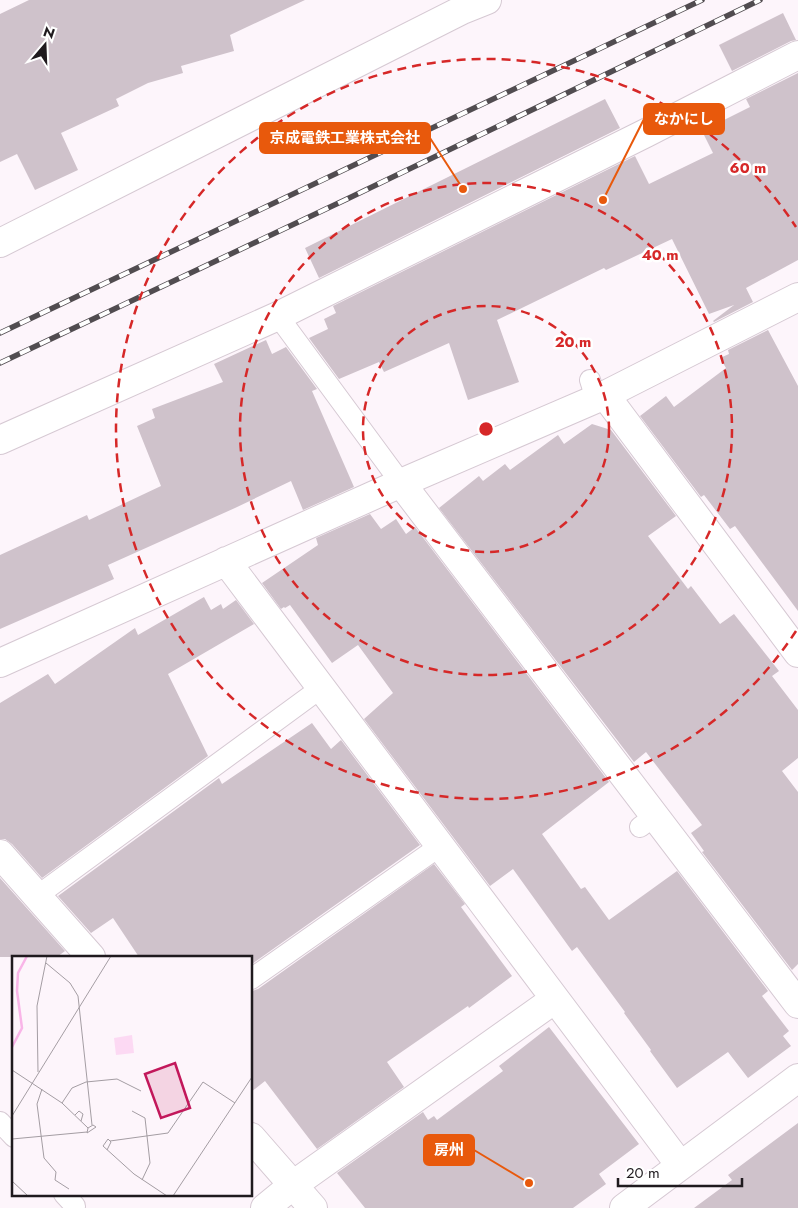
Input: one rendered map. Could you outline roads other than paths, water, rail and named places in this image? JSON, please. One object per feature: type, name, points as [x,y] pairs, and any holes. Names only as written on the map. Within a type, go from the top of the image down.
[{"type":"street","points":[[0,243],[469,3]]},
{"type":"street","points":[[0,440],[68,418],[278,316],[646,133],[798,55]]},
{"type":"street","points":[[0,663],[597,392],[678,349],[796,302]]},
{"type":"street","points":[[597,392],[798,653]]},
{"type":"street","points":[[400,482],[647,821],[798,1004]]},
{"type":"street","points":[[226,561],[680,1165]]},
{"type":"street","points":[[0,854],[90,956]]},
{"type":"street","points":[[264,1208],[293,1185],[555,999]]},
{"type":"street","points":[[624,1208],[798,1078]]},
{"type":"street","points":[[252,1140],[313,1208]]},
{"type":"lane","points":[[278,316],[374,434],[400,482]]},
{"type":"lane","points":[[37,896],[322,688]]},
{"type":"lane","points":[[252,978],[440,846]]},
{"type":"lane","points":[[0,1122],[12,1135]]},
{"type":"lane","points":[[66,1196],[75,1206],[72,1208]]},
{"type":"railway","points":[[0,333],[702,0]]},
{"type":"railway","points":[[0,363],[347,199],[760,0]]},
{"type":"place","name":"京成電鉄工業株式会社","points":[[463,189]]},
{"type":"place","name":"なかにし","points":[[603,200]]},
{"type":"place","name":"房州","points":[[529,1183]]}]
